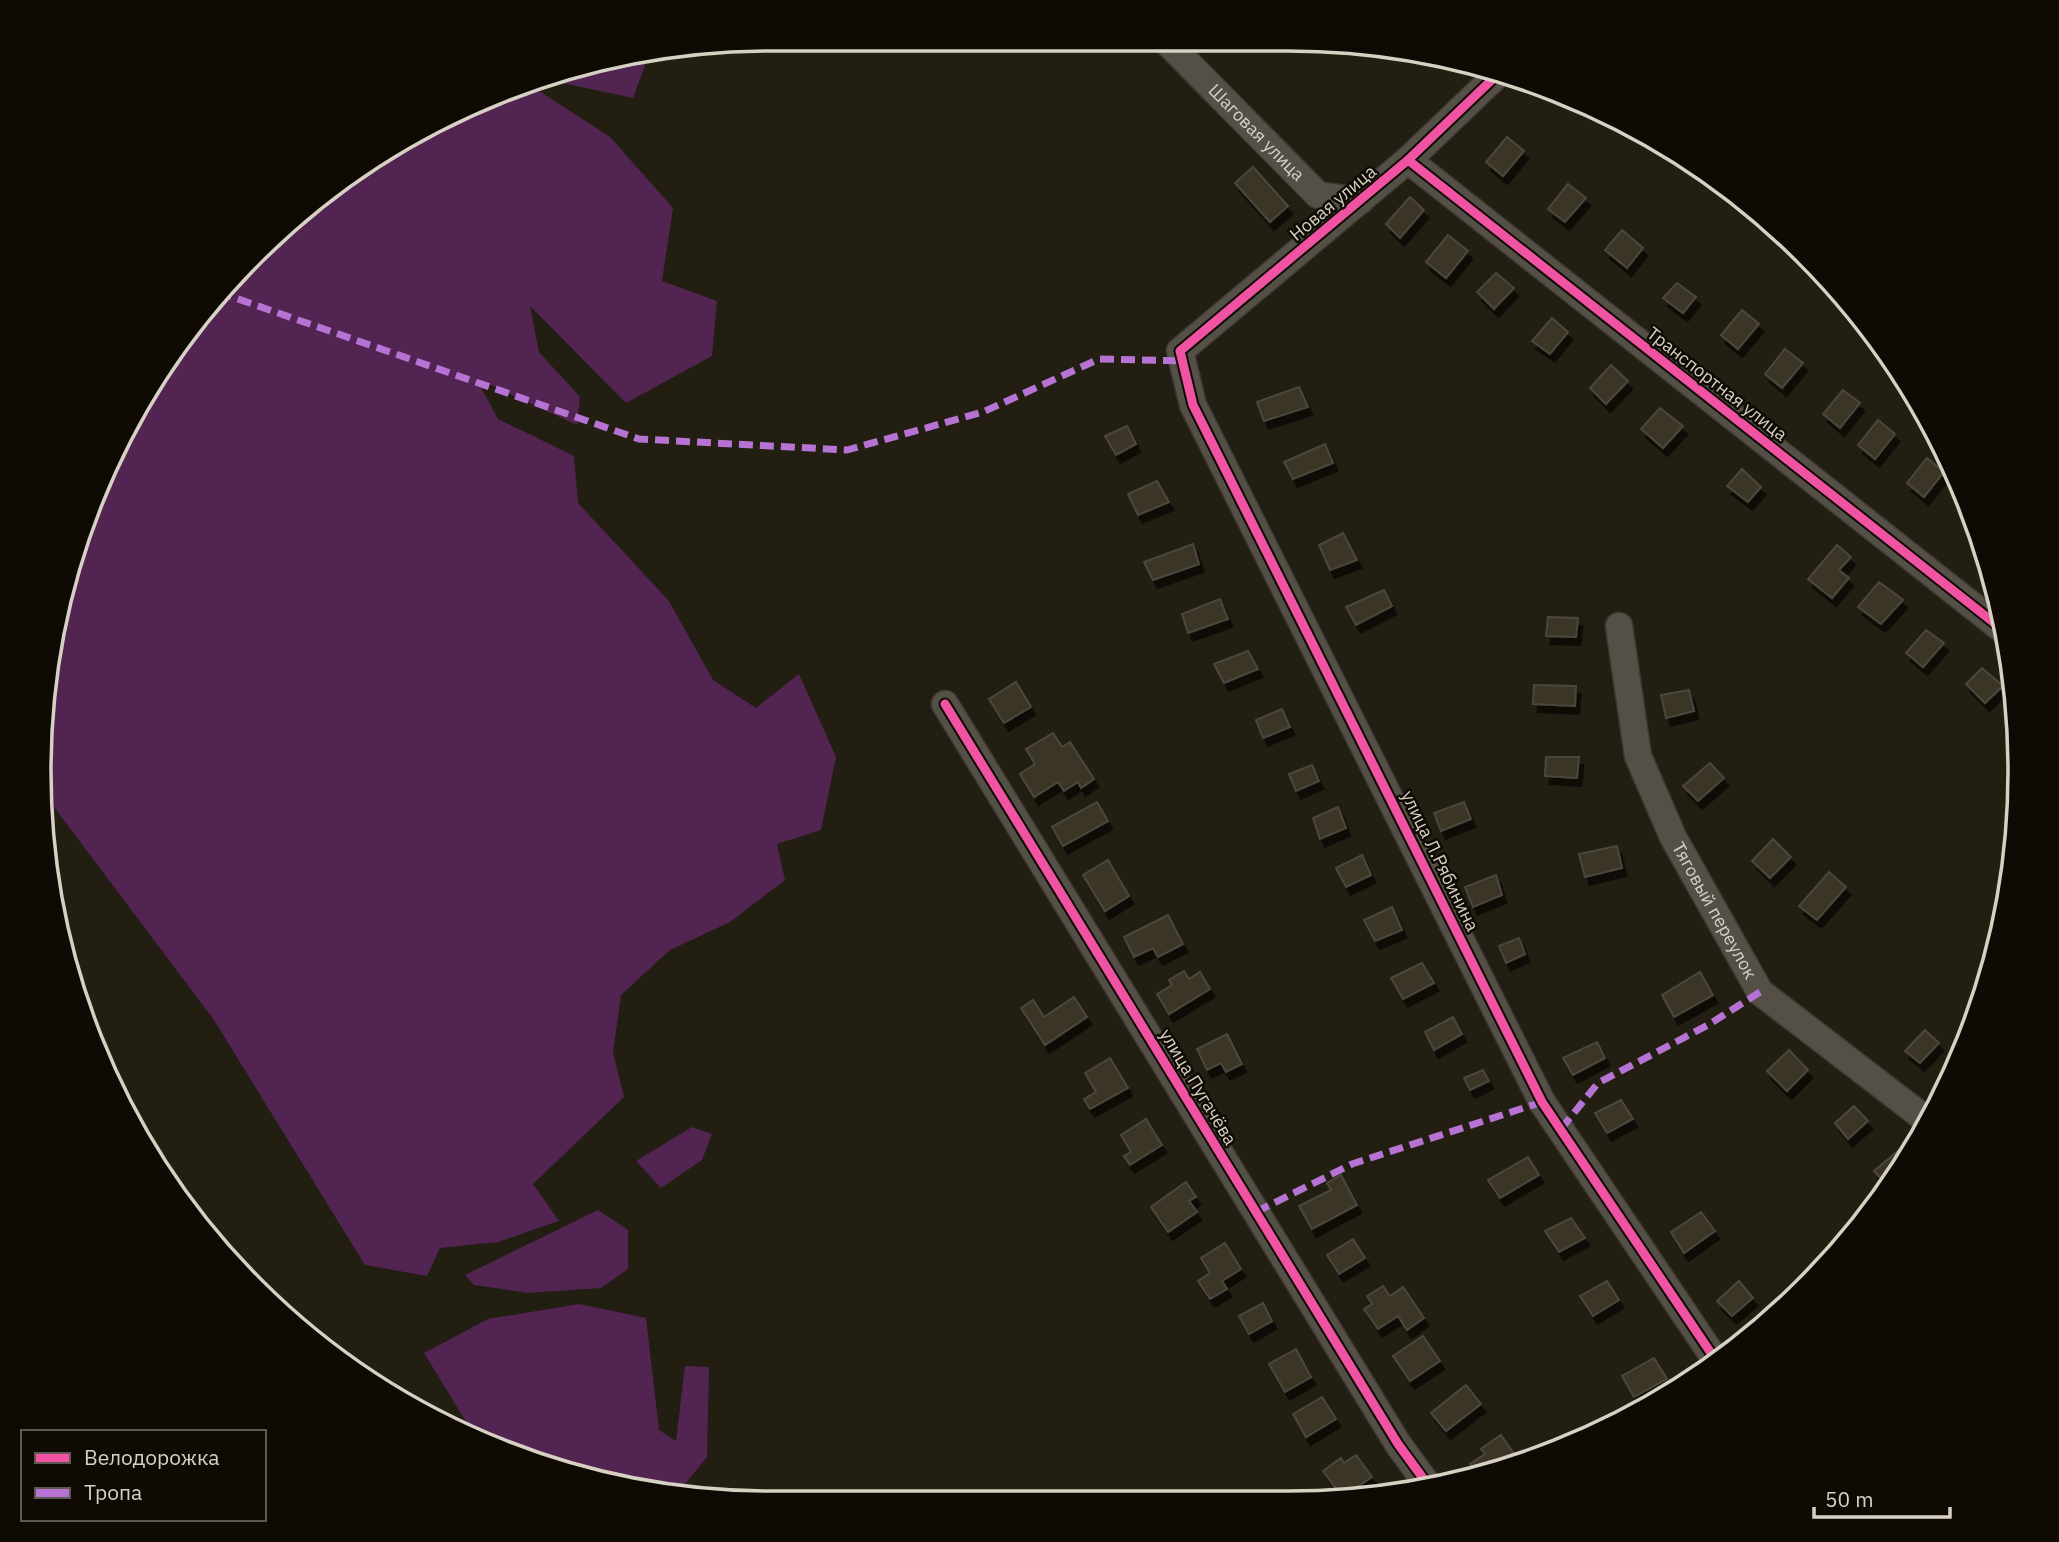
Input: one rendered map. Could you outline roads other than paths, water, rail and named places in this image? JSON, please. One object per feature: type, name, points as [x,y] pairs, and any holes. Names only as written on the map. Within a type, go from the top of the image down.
[{"type":"street","name":"Шаговая улица","points":[[1176,51],[1318,195],[1360,201]]},
{"type":"street","name":"Новая улица","points":[[1181,351],[1408,160],[1491,80]]},
{"type":"street","name":"Транспортная улица","points":[[1408,160],[1992,621]]},
{"type":"street","name":"улица Л.Рябинина","points":[[1181,351],[1193,405],[1542,1102],[1711,1353]]},
{"type":"street","name":"Тяговый переулок","points":[[1619,626],[1638,756],[1673,837],[1760,992],[1920,1115]]},
{"type":"street","name":"улица Пугачёва","points":[[945,704],[1398,1444],[1423,1478]]}]
